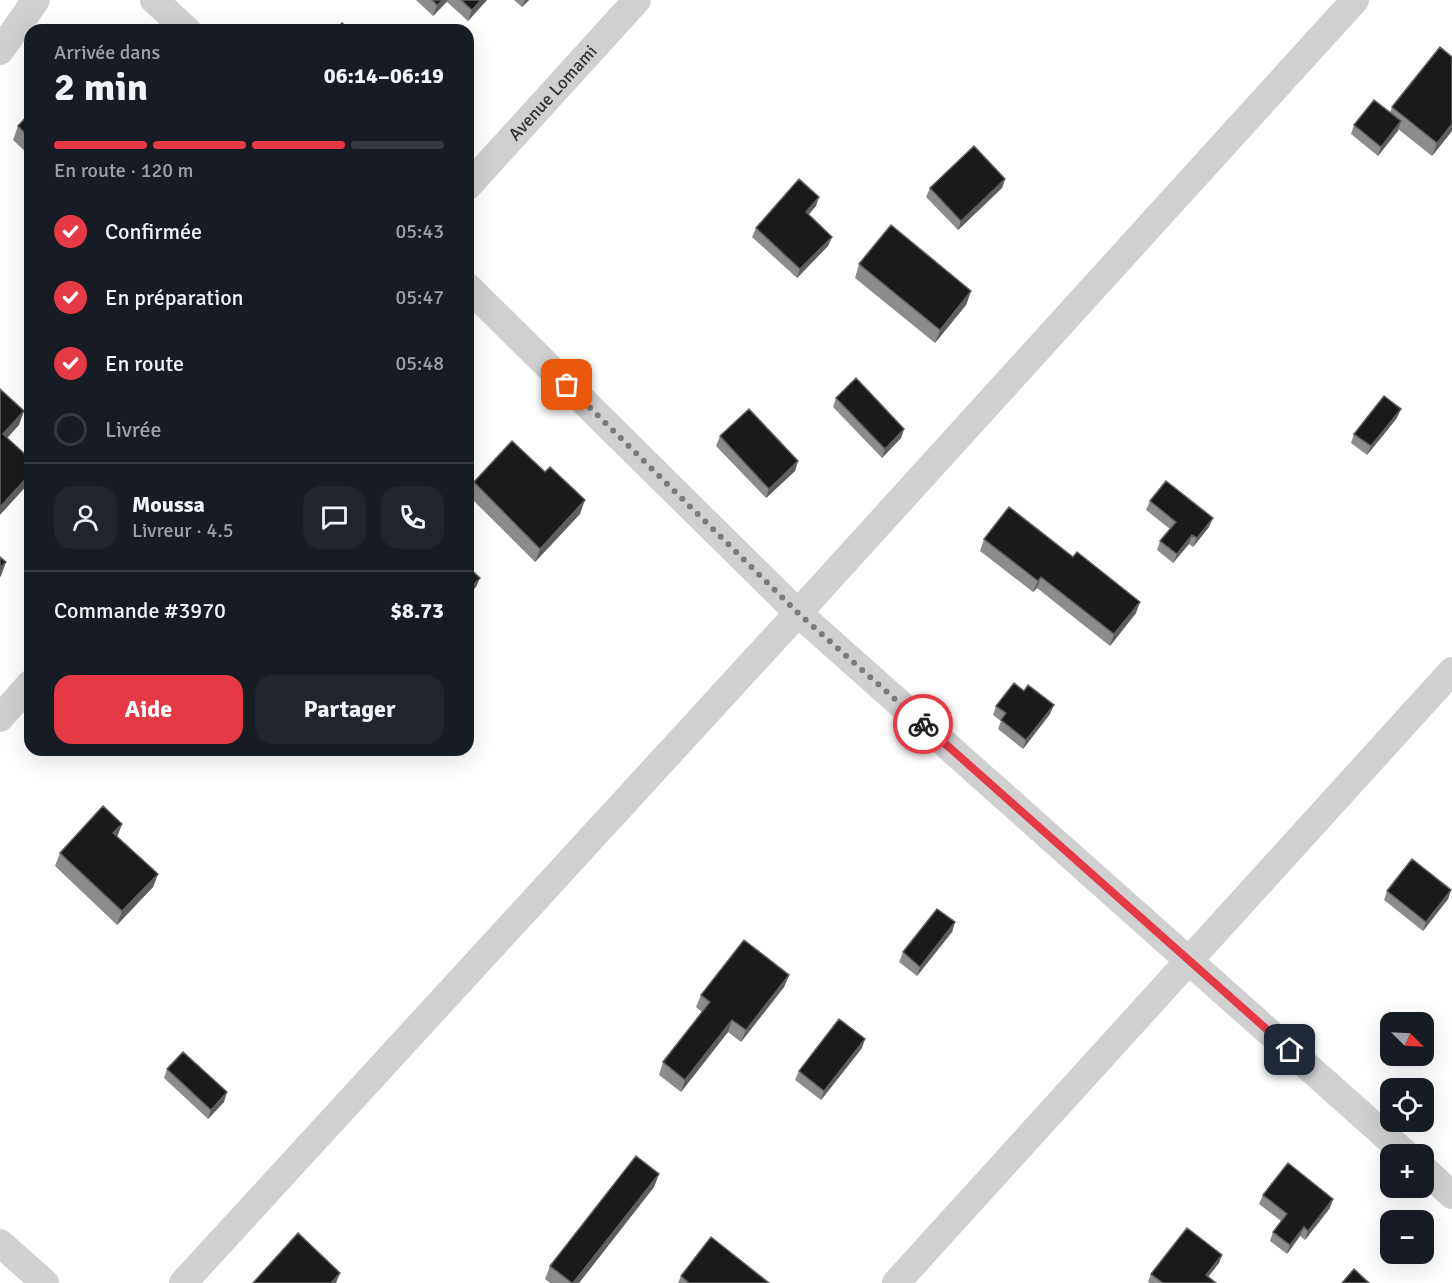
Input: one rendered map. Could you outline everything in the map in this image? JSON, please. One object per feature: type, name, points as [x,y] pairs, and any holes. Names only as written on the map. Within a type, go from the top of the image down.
[{"type":"street","points":[[0,51],[36,0]]},
{"type":"street","points":[[154,0],[180,24]]},
{"type":"street","name":"Avenue Lomami","points":[[474,179],[637,0]]},
{"type":"street","points":[[183,1283],[798,613],[1355,0]]},
{"type":"street","points":[[474,293],[798,613],[1395,1144]]},
{"type":"street","points":[[896,1283],[1452,671]]},
{"type":"street","points":[[0,718],[24,691]]},
{"type":"street","points":[[1434,1178],[1452,1195]]},
{"type":"street","points":[[0,1243],[45,1283]]},
{"type":"building","points":[[432,0],[443,0],[437,5]]},
{"type":"building","points":[[461,0],[481,0],[472,10]]},
{"type":"building","points":[[1440,47],[1452,57],[1452,124],[1437,143],[1392,107]]},
{"type":"building","points":[[1374,100],[1401,121],[1381,147],[1354,125]]},
{"type":"building","points":[[24,120],[24,132],[18,126]]},
{"type":"building","points":[[974,146],[1005,179],[961,221],[930,188]]},
{"type":"building","points":[[799,179],[819,197],[806,212],[832,237],[800,269],[756,228]]},
{"type":"building","points":[[891,225],[971,291],[940,330],[859,264]]},
{"type":"building","points":[[856,378],[904,429],[885,449],[836,398]]},
{"type":"building","points":[[0,389],[24,411],[3,434],[24,453],[24,481],[0,507]]},
{"type":"building","points":[[1384,396],[1401,409],[1371,446],[1354,434]]},
{"type":"building","points":[[749,409],[798,461],[769,489],[720,436]]},
{"type":"building","points":[[512,441],[545,472],[550,467],[585,500],[540,549],[474,482]]},
{"type":"building","points":[[1166,481],[1213,518],[1197,538],[1192,535],[1177,554],[1160,541],[1176,522],[1150,501]]},
{"type":"building","points":[[1009,507],[1073,557],[1077,552],[1140,602],[1114,634],[1041,577],[1038,581],[984,539]]},
{"type":"building","points":[[0,557],[6,562],[0,568]]},
{"type":"building","points":[[474,572],[480,578],[474,584]]},
{"type":"building","points":[[1014,683],[1024,691],[1028,685],[1054,705],[1026,740],[1001,720],[1006,713],[996,706]]},
{"type":"building","points":[[103,806],[122,824],[113,833],[158,874],[122,911],[60,853]]},
{"type":"building","points":[[1412,859],[1451,890],[1426,922],[1387,891]]},
{"type":"building","points":[[937,909],[955,922],[920,967],[903,952]]},
{"type":"building","points":[[744,940],[789,975],[746,1030],[732,1020],[685,1080],[663,1062],[710,1002],[701,995]]},
{"type":"building","points":[[839,1019],[865,1039],[824,1091],[799,1071]]},
{"type":"building","points":[[183,1052],[227,1092],[211,1110],[167,1069]]},
{"type":"building","points":[[636,1156],[659,1174],[572,1283],[550,1266]]},
{"type":"building","points":[[1288,1163],[1333,1199],[1308,1231],[1304,1227],[1290,1245],[1273,1232],[1287,1214],[1263,1195]]},
{"type":"building","points":[[1187,1228],[1222,1255],[1206,1275],[1216,1283],[1163,1283],[1151,1274]]},
{"type":"building","points":[[298,1233],[340,1273],[331,1283],[253,1283]]},
{"type":"building","points":[[711,1237],[769,1283],[689,1283],[681,1276]]},
{"type":"building","points":[[1354,1269],[1369,1283],[1342,1283]]},
{"type":"way so far","points":[[567,385],[798,613],[923,724]]},
{"type":"route","points":[[923,724],[1290,1050]]}]
